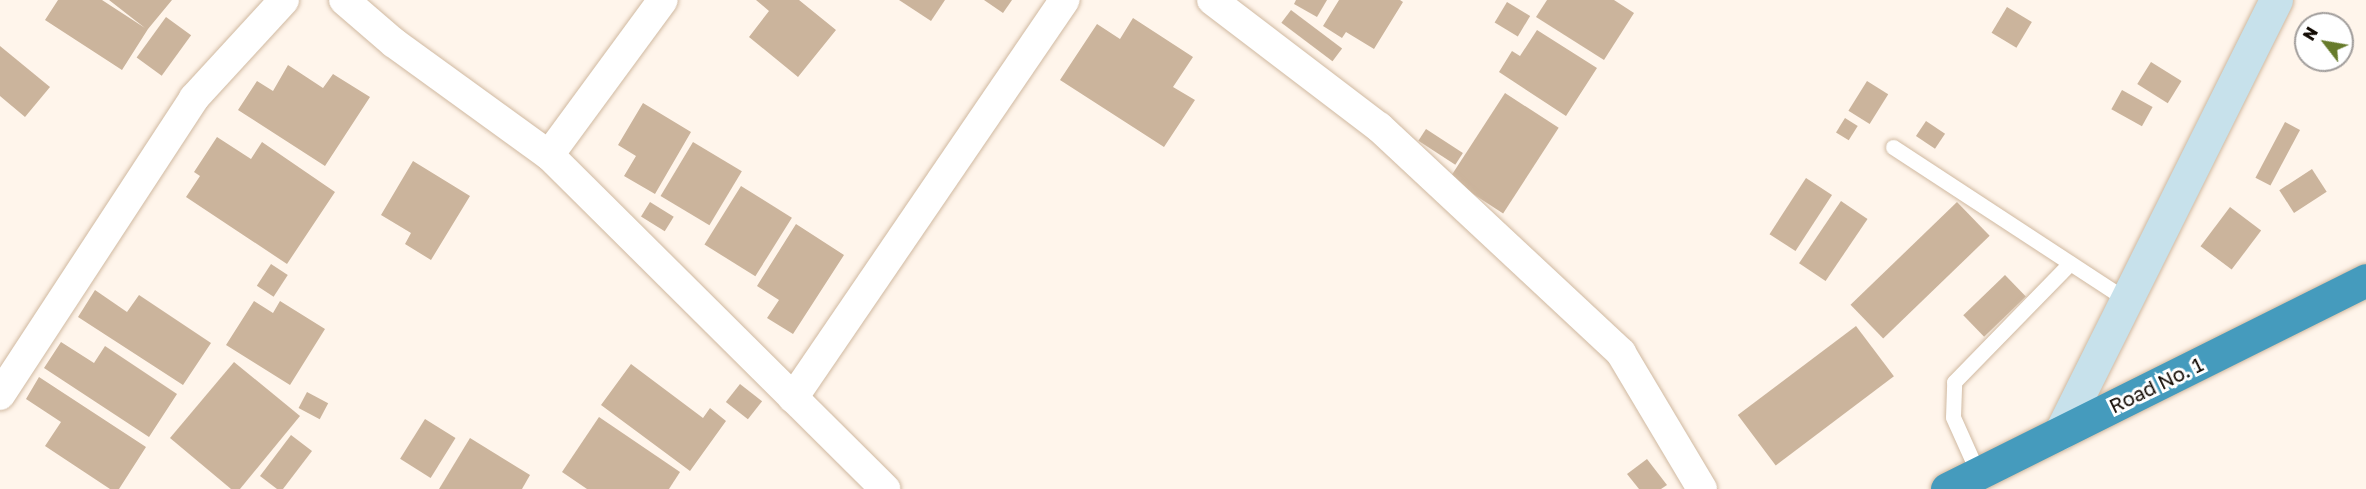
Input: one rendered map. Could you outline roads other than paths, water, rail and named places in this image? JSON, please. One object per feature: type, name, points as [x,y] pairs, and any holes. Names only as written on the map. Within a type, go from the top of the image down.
[{"type":"highway","name":"Road No. 1","points":[[1947,489],[2366,280]]},
{"type":"main road","points":[[2060,433],[2128,301],[2276,0]]},
{"type":"street","points":[[0,395],[195,98],[284,0]]},
{"type":"street","points":[[344,0],[394,43],[549,155],[885,489]]},
{"type":"street","points":[[549,155],[663,0]]},
{"type":"street","points":[[793,398],[1065,0]]},
{"type":"street","points":[[1212,0],[1379,127],[1621,352],[1702,489]]},
{"type":"lane","points":[[1893,147],[2128,301]]},
{"type":"lane","points":[[1978,473],[1953,417],[1954,382],[2070,263]]}]
